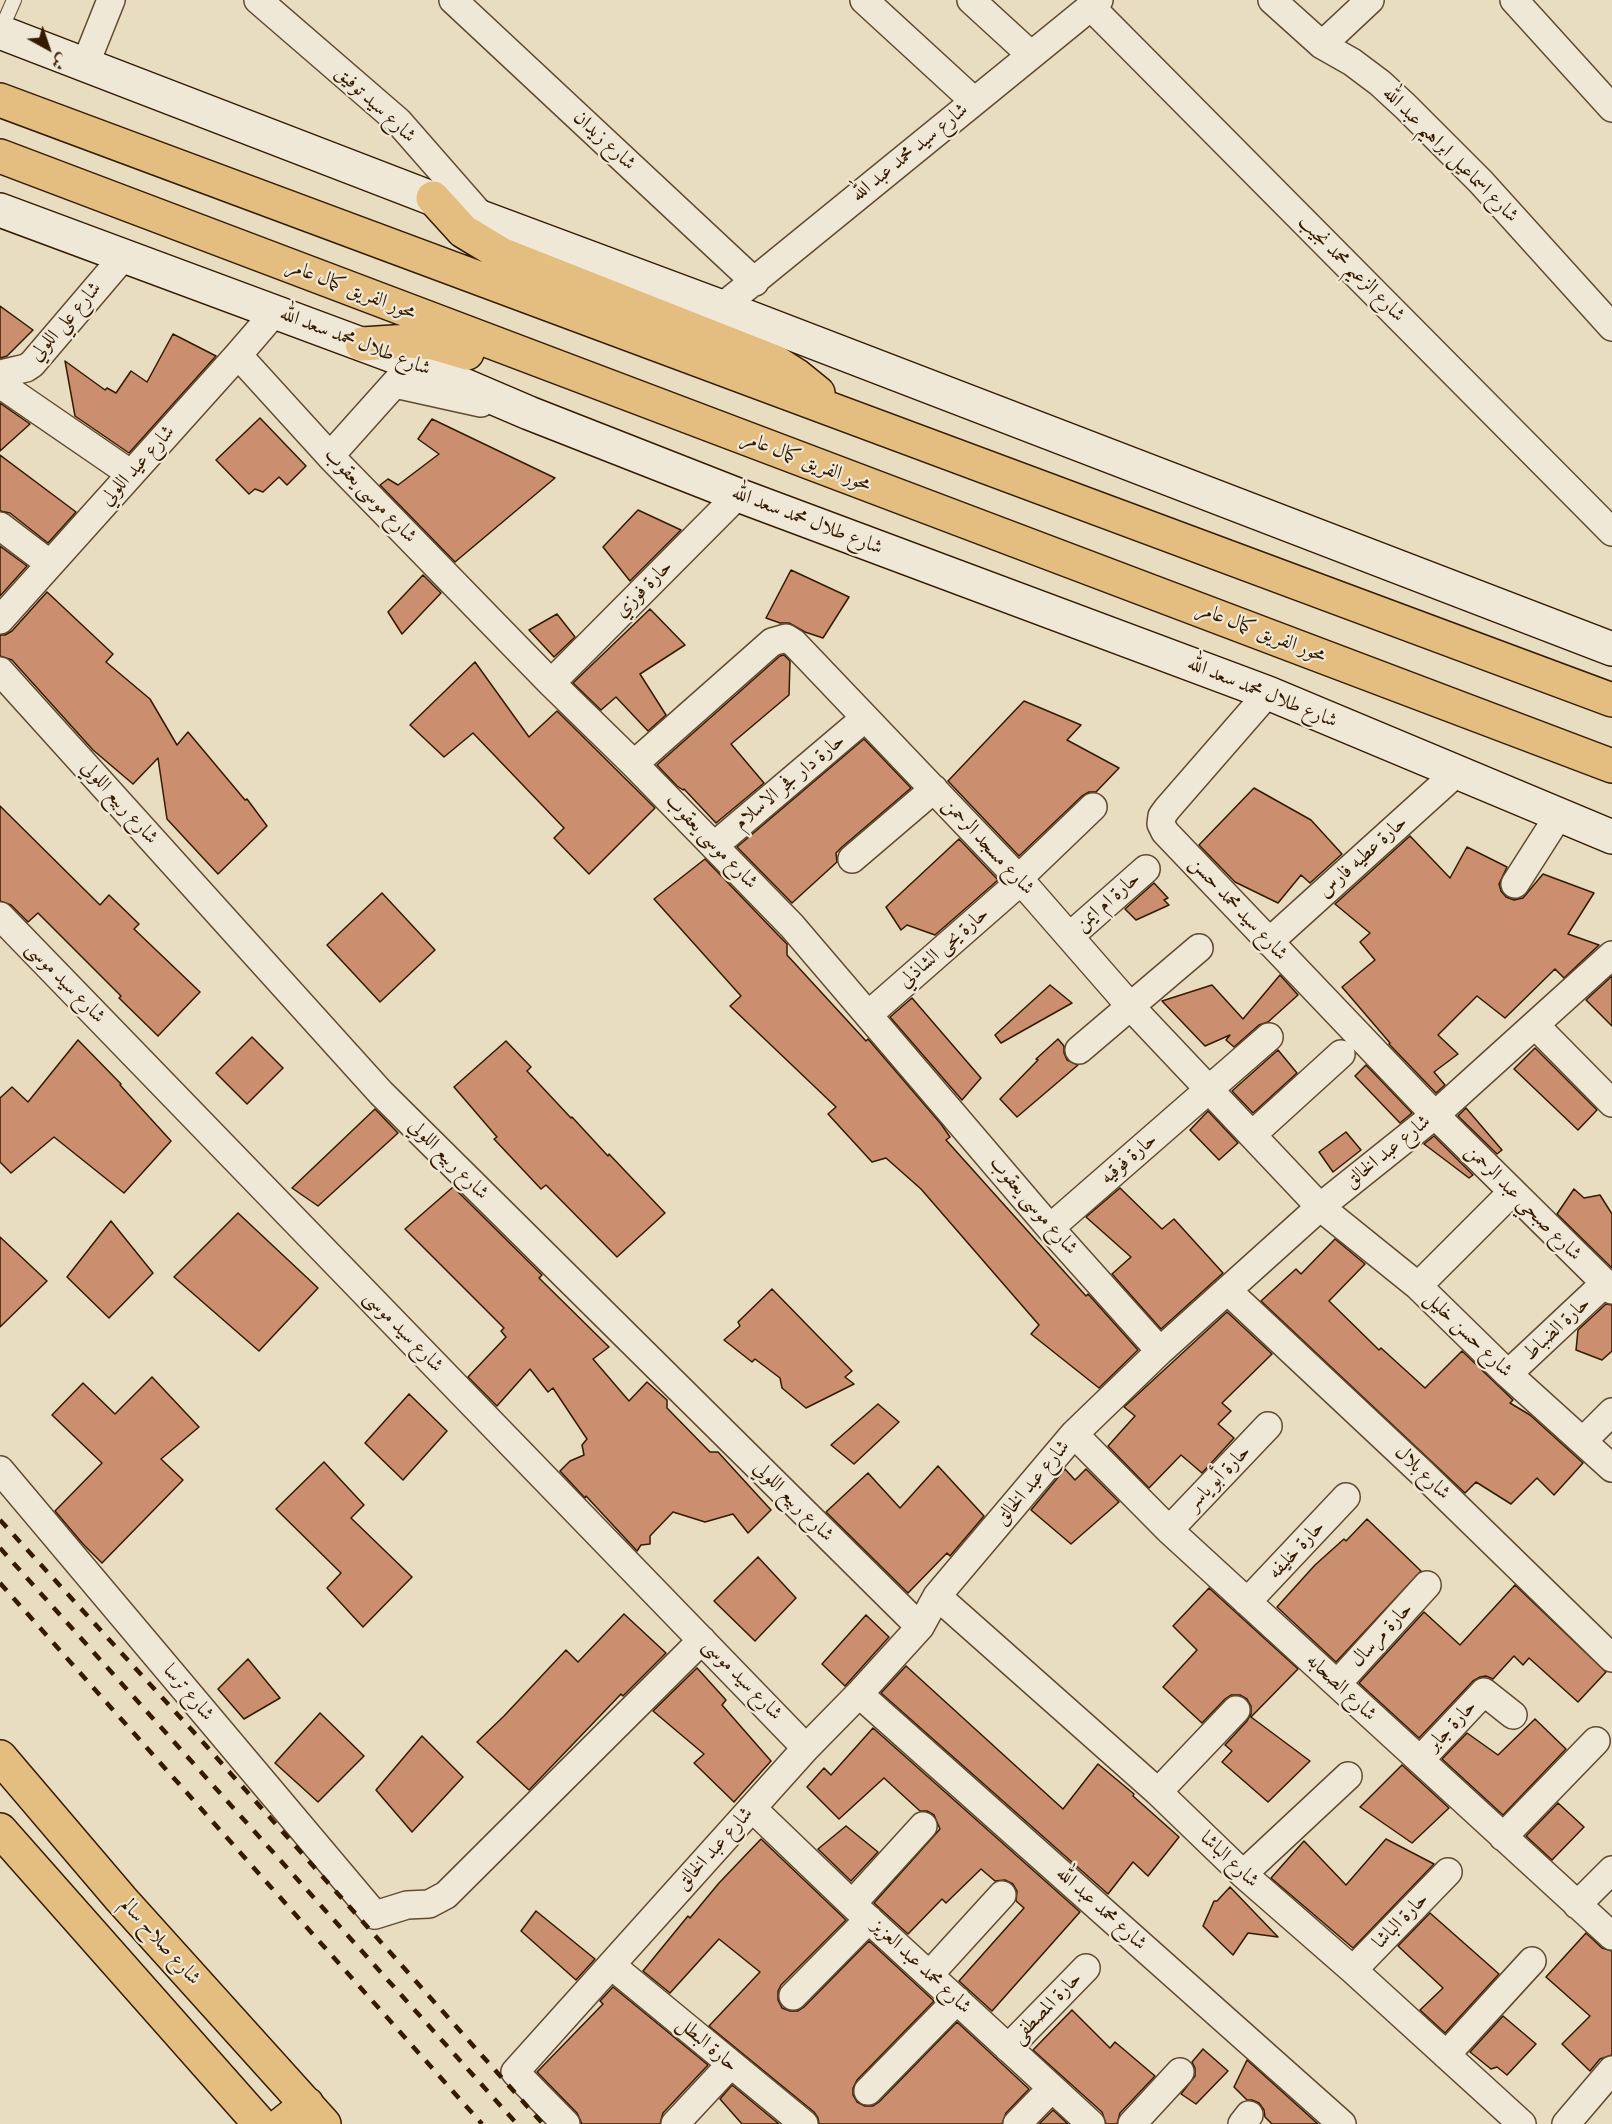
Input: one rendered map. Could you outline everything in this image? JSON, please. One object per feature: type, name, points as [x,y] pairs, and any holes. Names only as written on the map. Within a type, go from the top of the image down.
[{"type":"highway","points":[[0,100],[1612,700]]},
{"type":"highway","name":"محور الفريق كمال عامر","points":[[0,156],[1612,766]]},
{"type":"highway","points":[[433,198],[463,231],[501,255],[775,363],[797,375],[835,411]]},
{"type":"highway","points":[[362,344],[409,341],[433,343],[740,452],[781,460],[802,460]]},
{"type":"highway","name":"شارع صلاح سالم","points":[[0,1757],[304,2118]]},
{"type":"highway","points":[[0,1830],[260,2124]]},
{"type":"main road","points":[[0,32],[1612,649]]},
{"type":"main road","name":"شارع طلال محمد سعد الله","points":[[0,210],[362,344],[403,374],[529,413],[738,495],[1268,693],[1612,837]]},
{"type":"street","points":[[85,65],[111,0]]},
{"type":"street","name":"شارع سيد توفيق","points":[[258,0],[398,121],[483,218]]},
{"type":"street","name":"شارع زيدان","points":[[453,0],[755,282]]},
{"type":"street","points":[[864,0],[974,101]]},
{"type":"street","points":[[971,0],[1031,55]]},
{"type":"street","name":"شارع اسماعيل ابراهيم عبد الله","points":[[1272,0],[1323,45],[1380,83],[1405,106],[1481,182],[1612,327]]},
{"type":"street","points":[[1323,45],[1370,0]]},
{"type":"street","points":[[1514,0],[1612,108]]},
{"type":"street","name":"شارع سيد محمد عبد الله","points":[[722,307],[1095,3]]},
{"type":"street","name":"شارع الزعيم محمد نجيب","points":[[1095,3],[1612,532]]},
{"type":"street","name":"شارع علي اللولي","points":[[0,374],[26,368],[32,364],[124,256]]},
{"type":"street","name":"شارع عيد اللولي","points":[[0,620],[275,312]]},
{"type":"street","name":"شارع موسى يعقوب","points":[[238,355],[330,456],[792,926],[1050,1228],[1160,1351]]},
{"type":"street","points":[[330,456],[403,374]]},
{"type":"street","points":[[0,384],[130,474]]},
{"type":"street","name":"حارة فوزي","points":[[551,683],[738,495]]},
{"type":"street","points":[[0,526],[50,564]]},
{"type":"street","name":"شارع مسجد الرحمن","points":[[634,764],[772,642],[786,638],[794,643],[1020,880],[1131,1007],[1320,1207]]},
{"type":"street","name":"شارع ربيع اللولي","points":[[0,671],[381,1093],[920,1627]]},
{"type":"street","name":"شارع سيد محمد حسن","points":[[1268,693],[1167,809],[1162,816],[1161,824],[1165,832],[1435,1115]]},
{"type":"street","name":"حارة دار فجر الاسلام","points":[[714,846],[865,718]]},
{"type":"street","name":"حارة عطيه فارس","points":[[1269,942],[1456,772]]},
{"type":"street","points":[[852,859],[934,789]]},
{"type":"street","name":"حارة يحى الشاذلي","points":[[868,1015],[1020,880],[1093,807]]},
{"type":"street","points":[[1515,884],[1559,815]]},
{"type":"street","name":"حارة ام ايمن","points":[[1070,936],[1146,869]]},
{"type":"street","name":"شارع سيد موسى","points":[[0,916],[806,1748]]},
{"type":"street","points":[[1079,1050],[1199,948]]},
{"type":"street","name":"شارع عبد الخالق","points":[[566,2124],[516,2072],[806,1748],[920,1627],[937,1596],[1074,1434],[1160,1351],[1320,1207],[1435,1115],[1612,955]]},
{"type":"street","points":[[1535,1025],[1612,1103]]},
{"type":"street","name":"حارة فوقيه","points":[[1050,1228],[1269,1037]]},
{"type":"street","points":[[1252,1134],[1341,1054]]},
{"type":"street","name":"شارع صبحي عبد الرحمن","points":[[1435,1115],[1609,1287]]},
{"type":"street","points":[[1418,1286],[1512,1192]]},
{"type":"street","name":"شارع حسن خليل","points":[[1320,1207],[1418,1286],[1508,1374],[1612,1468]]},
{"type":"street","name":"حارة الضباط","points":[[1508,1374],[1609,1287]]},
{"type":"street","name":"شارع بلال","points":[[1228,1291],[1421,1472],[1612,1658]]},
{"type":"street","points":[[1583,1441],[1612,1412]]},
{"type":"street","name":"حارة أبو ياسر","points":[[1170,1530],[1268,1426]]},
{"type":"street","name":"شارع الصحابه","points":[[1074,1434],[1170,1530],[1247,1602],[1612,1936]]},
{"type":"street","name":"شارع ترسا","points":[[0,1470],[375,1915],[407,1905],[429,1904],[446,1895],[702,1640]]},
{"type":"street","name":"حارة خليفه","points":[[1247,1602],[1346,1497]]},
{"type":"street","name":"حارة مرسال","points":[[1337,1684],[1427,1586]]},
{"type":"street","name":"شارع الباشا","points":[[937,1596],[1158,1792],[1243,1874],[1353,1970],[1522,2124]]},
{"type":"street","name":"حارة جابر","points":[[1420,1760],[1484,1692],[1513,1715]]},
{"type":"street","name":"شارع محمد عبد الله","points":[[859,1694],[1342,2124]]},
{"type":"street","points":[[1158,1792],[1236,1710]]},
{"type":"street","points":[[1503,1836],[1596,1741]]},
{"type":"street","points":[[1243,1874],[1348,1776]]},
{"type":"street","name":"شارع محمد عبد العزيز","points":[[752,1808],[1091,2124]]},
{"type":"street","points":[[793,1996],[861,1911],[923,1826]]},
{"type":"street","points":[[1577,1905],[1612,1870]]},
{"type":"street","name":"حارة الباشا","points":[[1353,1970],[1448,1872]]},
{"type":"street","points":[[929,1975],[1002,1895]]},
{"type":"street","points":[[1446,2055],[1532,1961]]},
{"type":"street","name":"حارة البطل","points":[[611,1965],[804,2124]]},
{"type":"street","name":"حارة المصطفى","points":[[1008,2048],[1086,1968]]},
{"type":"street","points":[[868,2091],[957,2000]]},
{"type":"street","points":[[675,2124],[730,2065]]},
{"type":"street","points":[[1566,2124],[1612,2070]]},
{"type":"street","points":[[1132,2124],[1180,2072]]},
{"type":"street","points":[[1017,2124],[1052,2088]]},
{"type":"lane","points":[[0,32],[14,0]]},
{"type":"building","points":[[0,306],[33,330],[7,356],[0,358]]},
{"type":"building","points":[[173,334],[216,356],[129,453],[75,416],[65,361],[105,390],[107,388],[116,393],[131,371],[147,382]]},
{"type":"building","points":[[0,403],[30,424],[0,451]]},
{"type":"building","points":[[260,418],[306,466],[287,485],[279,477],[263,492],[255,489],[249,494],[216,460]]},
{"type":"building","points":[[432,419],[555,478],[455,562],[380,485],[388,479],[398,485],[439,454],[418,439]]},
{"type":"building","points":[[0,455],[76,512],[48,543],[10,513],[0,511]]},
{"type":"building","points":[[638,510],[681,530],[630,581],[603,547]]},
{"type":"building","points":[[0,546],[27,566],[0,596]]},
{"type":"building","points":[[791,570],[849,597],[823,638],[789,623],[780,623],[766,618]]},
{"type":"building","points":[[423,575],[441,593],[402,634],[388,612]]},
{"type":"building","points":[[47,592],[113,654],[106,662],[150,699],[177,745],[188,732],[245,800],[247,799],[267,826],[218,874],[167,819],[158,758],[133,784],[93,750],[12,660],[0,656],[0,635],[12,631]]},
{"type":"building","points":[[650,609],[685,645],[640,674],[666,715],[648,731],[616,697],[601,710],[573,683]]},
{"type":"building","points":[[557,614],[575,637],[554,657],[529,630]]},
{"type":"building","points":[[784,655],[790,661],[789,695],[731,744],[764,783],[716,823],[684,789],[677,786],[657,765],[780,656]]},
{"type":"building","points":[[475,662],[529,737],[557,711],[655,808],[589,874],[554,838],[564,828],[473,733],[444,757],[410,725]]},
{"type":"building","points":[[1024,701],[1081,725],[1067,740],[1119,768],[1096,792],[1089,792],[1082,796],[1019,856],[948,781]]},
{"type":"building","points":[[864,739],[911,788],[842,847],[836,853],[837,862],[792,903],[737,847]]},
{"type":"building","points":[[1254,788],[1311,820],[1342,854],[1310,883],[1301,875],[1278,903],[1235,882],[1199,845]]},
{"type":"building","points":[[0,806],[100,905],[109,895],[139,924],[134,929],[200,992],[158,1036],[38,913],[28,922],[11,905],[0,901]]},
{"type":"building","points":[[1410,836],[1450,878],[1467,847],[1507,867],[1499,884],[1506,897],[1514,900],[1523,898],[1543,874],[1594,893],[1568,934],[1599,945],[1564,978],[1555,969],[1505,1018],[1477,996],[1438,1035],[1458,1054],[1434,1072],[1445,1085],[1436,1093],[1389,1044],[1342,987],[1375,960],[1360,942],[1370,933],[1335,904]]},
{"type":"building","points":[[959,839],[998,880],[935,935],[907,925],[901,930],[886,907]]},
{"type":"building","points":[[705,859],[787,944],[787,955],[866,1041],[868,1039],[941,1124],[950,1137],[946,1140],[1086,1296],[1088,1294],[1138,1350],[1099,1388],[1031,1334],[1039,1325],[921,1189],[886,1158],[872,1162],[828,1114],[836,1107],[730,1006],[741,996],[654,899]]},
{"type":"building","points":[[1154,883],[1168,898],[1164,900],[1169,905],[1136,920],[1125,909]]},
{"type":"building","points":[[382,893],[435,950],[380,1002],[327,945]]},
{"type":"building","points":[[1280,975],[1298,995],[1268,1022],[1259,1025],[1234,1047],[1226,1040],[1230,1035],[1205,1046],[1162,1001],[1212,985],[1243,1019]]},
{"type":"building","points":[[1612,976],[1612,1026],[1586,1000]]},
{"type":"building","points":[[1050,985],[1072,1003],[1001,1043],[995,1035]]},
{"type":"building","points":[[912,998],[981,1078],[962,1100],[890,1017]]},
{"type":"building","points":[[252,1037],[283,1068],[247,1104],[216,1073]]},
{"type":"building","points":[[1058,1039],[1064,1046],[1067,1060],[1078,1065],[1017,1117],[1000,1099],[1038,1060],[1036,1059]]},
{"type":"building","points":[[78,1040],[121,1084],[171,1141],[124,1193],[54,1137],[11,1173],[0,1162],[0,1098],[12,1087],[28,1102]]},
{"type":"building","points":[[506,1041],[531,1067],[527,1071],[665,1213],[617,1257],[546,1185],[541,1189],[494,1139],[497,1137],[454,1087]]},
{"type":"building","points":[[1535,1048],[1597,1110],[1578,1130],[1514,1069]]},
{"type":"building","points":[[1278,1050],[1297,1073],[1253,1113],[1232,1091]]},
{"type":"building","points":[[1366,1065],[1412,1113],[1400,1123],[1355,1076]]},
{"type":"building","points":[[1466,1108],[1502,1150],[1497,1154],[1458,1116]]},
{"type":"building","points":[[375,1109],[398,1133],[318,1206],[292,1188]]},
{"type":"building","points":[[1208,1111],[1238,1143],[1219,1160],[1190,1130]]},
{"type":"building","points":[[1346,1132],[1361,1150],[1333,1172],[1319,1152]]},
{"type":"building","points":[[1434,1136],[1473,1175],[1469,1178],[1424,1144]]},
{"type":"building","points":[[453,1187],[542,1275],[539,1278],[609,1347],[593,1359],[629,1401],[647,1382],[667,1400],[667,1408],[710,1452],[718,1452],[771,1510],[748,1533],[733,1514],[705,1522],[673,1512],[650,1536],[650,1544],[641,1545],[637,1551],[560,1471],[570,1461],[584,1455],[582,1445],[587,1439],[553,1388],[548,1392],[530,1369],[497,1406],[468,1377],[506,1337],[501,1331],[504,1328],[405,1229]]},
{"type":"building","points":[[1120,1188],[1162,1229],[1174,1219],[1223,1273],[1161,1329],[1112,1274],[1131,1257],[1086,1217]]},
{"type":"building","points":[[1574,1189],[1584,1198],[1600,1195],[1612,1214],[1612,1268],[1557,1214]]},
{"type":"building","points":[[238,1213],[318,1288],[259,1351],[174,1277]]},
{"type":"building","points":[[111,1221],[153,1273],[109,1318],[67,1277]]},
{"type":"building","points":[[0,1237],[47,1281],[0,1327]]},
{"type":"building","points":[[1335,1239],[1365,1264],[1329,1301],[1379,1350],[1381,1348],[1425,1388],[1462,1351],[1513,1400],[1510,1403],[1530,1415],[1583,1463],[1554,1495],[1537,1478],[1511,1504],[1476,1482],[1465,1493],[1261,1301],[1296,1269],[1301,1274]]},
{"type":"building","points":[[772,1289],[852,1371],[845,1377],[854,1384],[806,1408],[782,1388],[780,1378],[755,1359],[752,1362],[724,1340],[740,1326],[738,1322]]},
{"type":"building","points":[[1606,1304],[1612,1305],[1612,1351],[1602,1360],[1576,1350],[1578,1330]]},
{"type":"building","points":[[1227,1312],[1272,1354],[1222,1403],[1231,1411],[1218,1424],[1234,1438],[1202,1473],[1181,1455],[1149,1488],[1108,1446],[1135,1416],[1124,1407]]},
{"type":"building","points":[[152,1377],[199,1427],[161,1459],[183,1480],[102,1563],[55,1511],[102,1463],[52,1415],[83,1383],[115,1414]]},
{"type":"building","points":[[409,1394],[447,1431],[403,1480],[365,1443]]},
{"type":"building","points":[[878,1404],[899,1422],[854,1464],[831,1445]]},
{"type":"building","points":[[324,1462],[364,1505],[351,1518],[412,1577],[363,1627],[327,1588],[341,1573],[276,1509]]},
{"type":"building","points":[[938,1466],[984,1516],[950,1556],[947,1553],[908,1593],[826,1512],[868,1473],[900,1508]]},
{"type":"building","points":[[1065,1469],[1075,1480],[1086,1469],[1119,1502],[1071,1544],[1031,1510]]},
{"type":"building","points":[[1367,1519],[1421,1571],[1336,1662],[1277,1607],[1315,1565],[1344,1539],[1346,1541]]},
{"type":"building","points":[[758,1557],[796,1598],[755,1641],[714,1601]]},
{"type":"building","points":[[1515,1585],[1606,1672],[1578,1702],[1529,1658],[1523,1665],[1514,1656],[1493,1679],[1486,1676],[1473,1681],[1419,1738],[1359,1683],[1424,1612],[1460,1645]]},
{"type":"building","points":[[1209,1588],[1298,1669],[1251,1717],[1310,1761],[1268,1802],[1222,1762],[1232,1751],[1225,1745],[1251,1714],[1251,1706],[1247,1699],[1240,1695],[1231,1695],[1202,1723],[1163,1687],[1197,1650],[1173,1626]]},
{"type":"building","points":[[624,1614],[666,1653],[623,1696],[621,1694],[529,1790],[477,1742],[566,1650],[578,1662]]},
{"type":"building","points":[[866,1615],[889,1637],[845,1686],[822,1664]]},
{"type":"building","points":[[248,1659],[280,1698],[244,1719],[218,1689]]},
{"type":"building","points":[[906,1666],[1063,1809],[1098,1764],[1134,1794],[1133,1796],[1179,1837],[1148,1876],[1133,1862],[1108,1894],[881,1693]]},
{"type":"building","points":[[697,1668],[726,1700],[722,1705],[771,1761],[734,1802],[694,1763],[704,1754],[653,1711]]},
{"type":"building","points":[[320,1713],[364,1756],[318,1802],[275,1763]]},
{"type":"building","points":[[1535,1719],[1566,1749],[1503,1815],[1442,1759],[1467,1733],[1498,1755]]},
{"type":"building","points":[[873,1728],[1080,1912],[992,2011],[959,1981],[1024,1908],[1016,1901],[1017,1891],[1013,1884],[1005,1880],[995,1881],[981,1869],[946,1903],[942,1899],[908,1934],[874,1903],[940,1829],[934,1815],[927,1811],[920,1811],[884,1778],[839,1819],[807,1787],[824,1768],[831,1775]]},
{"type":"building","points":[[422,1736],[463,1777],[412,1832],[376,1790]]},
{"type":"building","points":[[1402,1765],[1449,1808],[1412,1843],[1360,1807]]},
{"type":"building","points":[[1558,1803],[1584,1827],[1552,1860],[1526,1836]]},
{"type":"building","points":[[846,1826],[878,1852],[851,1881],[818,1849]]},
{"type":"building","points":[[761,1839],[846,1920],[781,1985],[778,2000],[782,2008],[798,2011],[804,2007],[869,1941],[934,2001],[857,2080],[853,2088],[853,2095],[857,2102],[865,2106],[873,2106],[879,2102],[957,2022],[1029,2089],[1006,2113],[1002,2124],[819,2124],[814,2112],[709,2026],[760,1972],[719,1939],[670,1993],[643,1971],[688,1916],[690,1918],[719,1883]]},
{"type":"building","points":[[1386,1839],[1434,1864],[1353,1948],[1271,1878],[1304,1841],[1346,1885]]},
{"type":"building","points":[[1230,1887],[1278,1937],[1248,1933],[1233,1955],[1203,1926],[1214,1901],[1217,1901]]},
{"type":"building","points":[[536,1911],[595,1959],[576,1980],[521,1931]]},
{"type":"building","points":[[1430,1913],[1499,1974],[1445,2033],[1420,2010],[1443,1988],[1398,1946]]},
{"type":"building","points":[[1586,1933],[1602,1948],[1612,1951],[1612,2055],[1600,2059],[1590,2071],[1562,2044],[1590,2016],[1546,1977]]},
{"type":"building","points":[[613,1987],[708,2065],[663,2113],[660,2124],[582,2124],[577,2113],[537,2072],[603,2004],[600,2001]]},
{"type":"building","points":[[1072,2010],[1110,2048],[1115,2042],[1155,2076],[1120,2113],[1117,2124],[1106,2124],[1102,2112],[1033,2050]]},
{"type":"building","points":[[1503,2016],[1536,2044],[1507,2075],[1497,2067],[1491,2069],[1470,2052]]},
{"type":"building","points":[[1203,2049],[1228,2071],[1196,2104],[1181,2094],[1195,2076],[1192,2062]]},
{"type":"building","points":[[1247,2060],[1318,2124],[1272,2124],[1265,2117],[1264,2110],[1259,2103],[1247,2100],[1234,2087]]},
{"type":"building","points":[[732,2085],[779,2124],[742,2124],[720,2099]]},
{"type":"building","points":[[1053,2110],[1068,2124],[1039,2124]]},
{"type":"railway","points":[[0,1520],[200,1739],[543,2124]]},
{"type":"railway","points":[[0,1548],[517,2124]]},
{"type":"railway","points":[[0,1583],[482,2124]]}]
